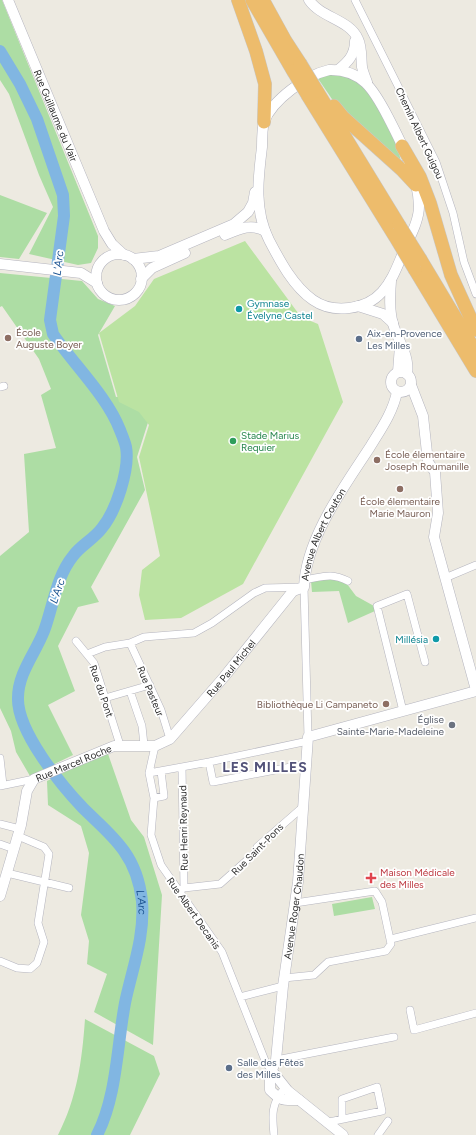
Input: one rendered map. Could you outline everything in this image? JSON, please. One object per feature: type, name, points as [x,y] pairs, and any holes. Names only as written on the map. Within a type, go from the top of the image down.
[{"type":"highway","points":[[238,0],[256,51],[265,84],[264,122]]},
{"type":"highway","points":[[252,0],[296,67],[315,92],[418,265],[476,371]]},
{"type":"highway","points":[[263,0],[285,40],[296,67]]},
{"type":"highway","points":[[315,92],[402,170],[416,185]]},
{"type":"highway","points":[[402,146],[420,177],[430,203],[450,276],[476,330]]},
{"type":"highway","points":[[418,265],[476,352]]},
{"type":"street","name":"Rue Guillaume du Vair","points":[[8,0],[104,231],[112,244],[129,257]]},
{"type":"street","points":[[130,691],[149,745],[149,772],[209,762],[308,739],[476,691],[460,625],[445,578],[440,555],[439,541],[442,520],[441,486],[436,463],[432,458],[427,443],[423,416],[418,402],[404,390],[391,387],[390,381],[392,376],[403,373],[408,365],[393,323],[390,306],[391,281],[418,215],[416,185],[402,146],[384,110],[368,84],[362,69],[358,39],[347,26],[315,7],[309,0]]},
{"type":"street","name":"Chemin Albert Guigou","points":[[355,0],[436,162],[453,213],[464,262],[476,294]]},
{"type":"street","points":[[338,70],[348,61],[354,52],[355,43],[353,32]]},
{"type":"street","points":[[368,84],[358,76],[348,71],[338,70],[322,72],[302,81],[278,103],[264,122],[259,176],[259,212],[265,231],[278,257],[295,283],[313,300],[331,307],[344,309],[358,306],[374,299],[391,281]]},
{"type":"street","points":[[79,273],[118,254],[129,257],[159,256],[234,224],[246,214],[253,203],[259,176]]},
{"type":"street","points":[[103,261],[96,274],[97,283],[100,290],[111,298],[123,300],[136,292],[141,279],[152,268],[234,231],[257,226],[265,231]]},
{"type":"street","name":"Rue Guillaume du Vair","points":[[103,261],[104,231]]},
{"type":"street","points":[[129,257],[138,265],[141,279]]},
{"type":"street","points":[[0,264],[79,273],[97,283]]},
{"type":"street","points":[[358,306],[383,314],[393,323]]},
{"type":"street","points":[[403,373],[410,379],[404,390]]},
{"type":"street","name":"Avenue Albert Couton","points":[[308,739],[304,583],[314,542],[404,390]]},
{"type":"street","points":[[445,578],[476,565]]},
{"type":"street","points":[[87,654],[105,647],[130,643],[144,637],[194,633],[212,623],[254,593],[265,588],[304,583],[329,575],[337,576],[348,582]]},
{"type":"street","name":"Rue Paul Michel","points":[[149,745],[170,739],[224,677],[293,591],[304,583]]},
{"type":"street","points":[[404,712],[377,606],[407,594],[425,662]]},
{"type":"street","name":"Rue du Pont","points":[[76,641],[94,663],[120,745]]},
{"type":"street","name":"Rue Pasteur","points":[[130,643],[150,685],[170,739]]},
{"type":"street","points":[[105,698],[150,685]]},
{"type":"street","name":"Avenue Roger Chaudon","points":[[279,1099],[270,1090],[270,1076],[276,1060],[283,982],[295,903],[304,806],[308,739]]},
{"type":"street","name":"Rue Marcel Roche","points":[[0,758],[2,786],[37,778],[101,751],[120,745],[149,745]]},
{"type":"street","points":[[209,762],[213,782],[306,764]]},
{"type":"street","name":"Rue Henri Reynaud","points":[[181,889],[182,767]]},
{"type":"street","points":[[154,798],[164,796],[161,771]]},
{"type":"street","name":"Rue Albert Decanis","points":[[149,772],[154,798],[152,835],[161,866],[181,889],[222,952],[266,1063],[272,1071]]},
{"type":"street","points":[[0,896],[19,832],[27,791],[37,778]]},
{"type":"street","name":"Rue Saint-Pons","points":[[181,889],[220,884],[255,853],[257,847],[304,806]]},
{"type":"street","points":[[0,824],[19,832],[44,846],[47,849],[49,859],[38,923],[44,942],[37,963],[30,969],[24,969],[0,961]]},
{"type":"street","points":[[0,844],[14,849]]},
{"type":"street","points":[[7,873],[69,888]]},
{"type":"street","points":[[240,997],[283,982],[314,975],[328,962],[386,951],[391,944],[392,939],[382,902],[375,892],[295,903]]},
{"type":"street","points":[[392,939],[476,918]]},
{"type":"street","points":[[410,1010],[414,1030],[476,1013]]},
{"type":"street","points":[[276,1060],[394,1037]]},
{"type":"street","points":[[272,1071],[285,1088],[344,1135]]},
{"type":"street","points":[[329,1122],[382,1111],[377,1087],[342,1099],[342,1119]]},
{"type":"street","points":[[274,1135],[274,1111],[285,1088]]},
{"type":"street","points":[[279,1099],[299,1100]]},
{"type":"street","points":[[378,1135],[388,1122]]},
{"type":"green space","points":[[0,0],[2,0],[98,236],[98,248],[91,263],[78,265],[29,254],[53,207],[39,175],[9,94],[0,80]]},
{"type":"green space","points":[[331,74],[350,76],[361,83],[369,92],[384,115],[390,128],[401,162],[336,105],[317,77]]},
{"type":"green space","points":[[0,195],[47,213],[19,259],[0,257]]},
{"type":"green space","name":"Stade Marius Requier","points":[[245,241],[301,317],[318,324],[343,402],[243,584],[181,618],[145,620],[139,595],[142,570],[160,556],[139,457],[149,425],[139,412],[119,402],[99,333],[135,306],[154,279]]},
{"type":"green space","points":[[0,273],[82,281],[98,299],[115,306],[98,335],[116,397],[158,391],[137,457],[145,490],[91,587],[99,602],[78,607],[58,646],[75,691],[48,705],[73,755],[30,776],[16,752],[11,731],[0,708],[0,556],[29,532],[24,454],[56,448],[41,395],[51,389],[39,359],[2,306],[0,307]]},
{"type":"green space","points":[[337,578],[347,584],[356,596],[374,606],[375,611],[348,623],[339,591],[312,592],[311,581]]},
{"type":"green space","points":[[107,751],[131,820],[144,837],[162,895],[153,1045],[94,1012],[107,974],[87,964],[89,941],[81,915],[89,853],[81,826],[48,805],[47,781]]},
{"type":"green space","points":[[372,897],[375,909],[334,916],[332,904]]},
{"type":"green space","points":[[85,1019],[154,1056],[160,1074],[130,1135],[58,1135],[70,1107],[78,1079]]},
{"type":"waterway","name":"L'Arc","points":[[0,51],[20,84],[37,119],[63,195],[64,216],[50,320],[53,334],[107,405],[120,430],[126,447],[127,456],[121,489],[107,521],[102,528],[76,552],[67,564],[59,583],[44,631],[21,680],[18,698],[20,711],[25,726],[42,757],[63,786],[110,834],[128,856],[134,868],[141,894],[142,927],[140,940],[122,1019],[113,1087],[104,1120],[97,1135]]},
{"type":"place","name":"Gymnase Évelyne Castel","points":[[239,309]]},
{"type":"place","name":"École Auguste Boyer","points":[[8,338]]},
{"type":"place","name":"Aix-en-Provence Les Milles","points":[[359,339]]},
{"type":"place","name":"Stade Marius Requier","points":[[233,441]]},
{"type":"place","name":"École élementaire Joseph Roumanille","points":[[377,460]]},
{"type":"place","name":"École élementaire Marie Mauron","points":[[400,489]]},
{"type":"place","name":"Millésia","points":[[436,639]]},
{"type":"place","name":"Bibliothèque Li Campaneto","points":[[386,704]]},
{"type":"place","name":"Église Sainte-Marie-Madeleine","points":[[452,725]]},
{"type":"place","name":"Maison Médicale des Milles","points":[[371,878]]},
{"type":"place","name":"Salle des Fêtes des Milles","points":[[229,1068]]},
{"type":"district","name":"LES MILLES","points":[[265,767]]}]
